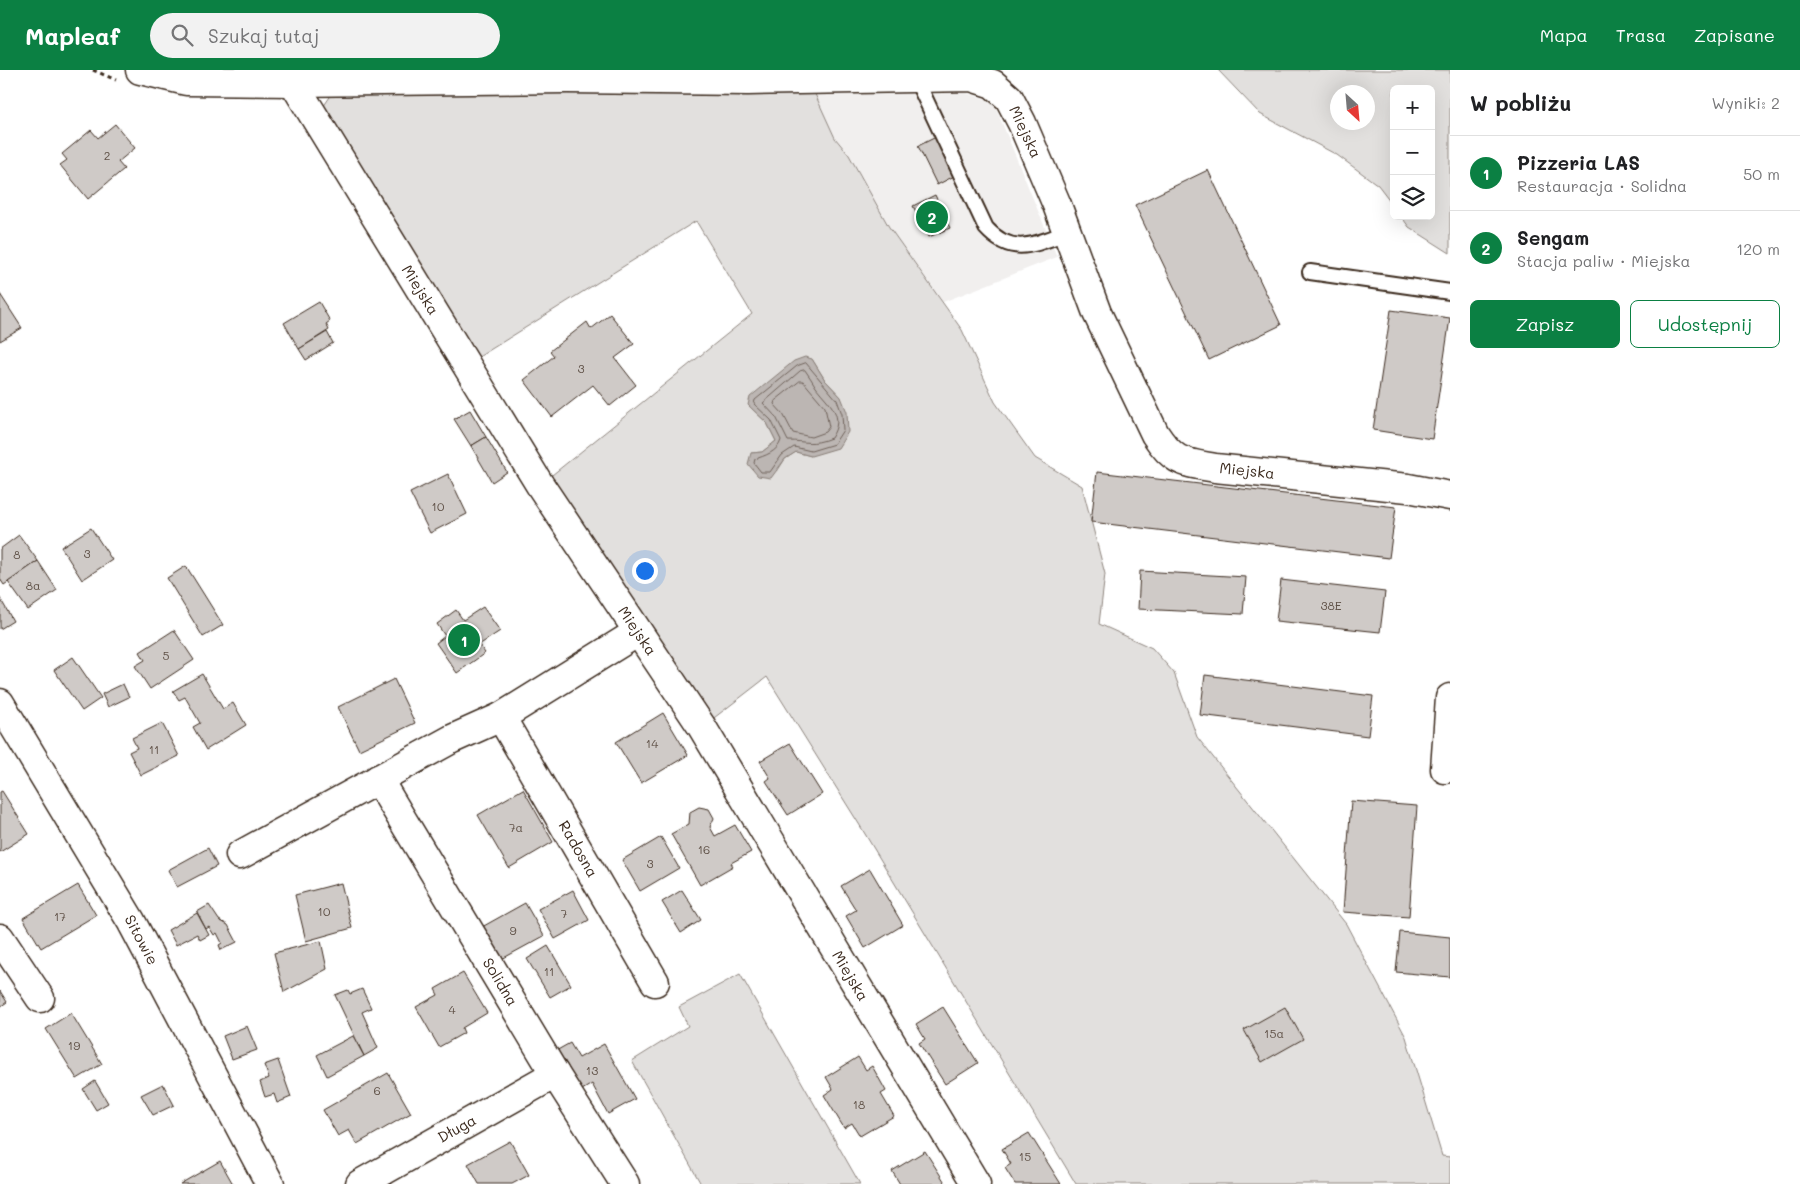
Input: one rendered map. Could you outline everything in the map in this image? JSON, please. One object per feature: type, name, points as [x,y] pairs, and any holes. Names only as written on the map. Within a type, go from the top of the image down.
[{"type":"street","name":"Miejska","points":[[140,70],[186,81],[293,82],[567,79],[748,81],[971,78],[993,84],[1009,98],[1022,123],[1097,313],[1155,434],[1166,451],[1183,462],[1214,468],[1408,488],[1450,496]]},
{"type":"street","name":"Miejska","points":[[293,82],[540,485],[702,727],[976,1184]]},
{"type":"street","points":[[240,855],[452,739],[501,717],[638,632]]},
{"type":"street","points":[[1445,769],[1450,698]]},
{"type":"street","name":"Sitowie","points":[[0,703],[131,921],[270,1184]]},
{"type":"street","name":"Radosna","points":[[501,717],[655,982]]},
{"type":"street","name":"Solidna","points":[[378,779],[555,1074],[624,1184]]},
{"type":"street","points":[[0,938],[40,998]]},
{"type":"street","name":"Długa","points":[[360,1184],[555,1074]]},
{"type":"lane","points":[[916,78],[986,228],[994,236],[1017,247],[1032,245],[1066,233]]},
{"type":"lane","points":[[1310,272],[1450,292]]},
{"type":"shaded area","points":[[1218,70],[1450,70],[1450,253],[1409,227],[1404,220],[1435,220],[1435,85],[1390,85],[1390,201],[1378,185],[1337,155],[1260,114]]},
{"type":"shaded area","points":[[959,91],[993,101],[1057,257],[943,302],[889,227],[849,155],[835,138],[814,92]]},
{"type":"shaded area","points":[[814,92],[835,138],[849,155],[889,227],[962,330],[995,402],[1035,458],[1082,486],[1105,574],[1099,624],[1152,648],[1174,673],[1197,737],[1346,924],[1406,1037],[1442,1156],[1450,1157],[1450,1184],[1076,1184],[859,824],[767,677],[710,721],[547,479],[752,314],[696,221],[477,358],[323,107],[332,94]],"holes":[[[812,359],[825,380],[841,397],[811,456],[796,452],[785,459],[778,470],[751,453],[762,452],[776,441],[767,423],[748,405]]]},
{"type":"shaded area","points":[[740,974],[860,1184],[701,1184],[632,1061],[688,1026],[679,1007]]},
{"type":"water","points":[[805,357],[812,359],[825,380],[841,397],[847,412],[848,432],[838,448],[811,456],[796,452],[785,459],[771,478],[758,476],[748,464],[751,453],[762,452],[776,441],[767,423],[748,405],[750,397],[794,361]]},
{"type":"building","points":[[115,124],[135,148],[118,162],[124,169],[88,199],[60,165],[67,160],[62,154],[91,130],[98,138]]},
{"type":"building","points":[[938,136],[956,175],[937,185],[918,146]]},
{"type":"building","points":[[1208,170],[1281,325],[1209,360],[1135,205]]},
{"type":"building","points":[[935,195],[950,228],[929,237],[913,206]]},
{"type":"building","points":[[0,294],[22,328],[0,341]]},
{"type":"building","points":[[319,302],[330,321],[326,324],[329,330],[299,349],[284,323]]},
{"type":"building","points":[[1391,310],[1450,318],[1432,439],[1373,430]]},
{"type":"building","points":[[610,314],[634,344],[615,358],[636,385],[610,406],[593,385],[552,417],[524,380],[554,356],[550,351],[587,322],[591,329]]},
{"type":"building","points":[[327,332],[333,343],[306,360],[299,349]]},
{"type":"building","points":[[470,410],[486,437],[471,446],[454,419]]},
{"type":"building","points":[[486,437],[507,472],[492,482],[471,446]]},
{"type":"building","points":[[1097,472],[1396,507],[1389,558],[1091,522]]},
{"type":"building","points":[[448,474],[467,514],[430,533],[410,493]]},
{"type":"building","points":[[91,528],[112,560],[82,580],[61,547]]},
{"type":"building","points":[[19,535],[38,561],[4,585],[0,579],[0,549]]},
{"type":"building","points":[[38,561],[57,590],[28,610],[8,582]]},
{"type":"building","points":[[186,566],[223,625],[203,637],[167,578]]},
{"type":"building","points":[[1140,571],[1246,577],[1243,614],[1138,609]]},
{"type":"building","points":[[1281,580],[1385,592],[1380,632],[1276,621]]},
{"type":"building","points":[[0,598],[13,621],[0,629]]},
{"type":"building","points":[[483,607],[500,631],[479,645],[485,653],[457,673],[436,643],[445,636],[437,624],[456,610],[463,620]]},
{"type":"building","points":[[174,630],[194,660],[150,689],[135,666],[145,660],[140,652]]},
{"type":"building","points":[[73,657],[101,698],[82,711],[54,670]]},
{"type":"building","points":[[202,674],[223,709],[233,703],[246,725],[206,750],[193,727],[200,723],[185,697],[179,700],[173,691]]},
{"type":"building","points":[[1205,675],[1373,696],[1368,736],[1200,715]]},
{"type":"building","points":[[394,679],[415,723],[359,750],[338,707]]},
{"type":"building","points":[[123,684],[129,697],[108,707],[102,694]]},
{"type":"building","points":[[663,713],[688,755],[641,783],[616,742]]},
{"type":"building","points":[[162,723],[179,756],[141,775],[129,752],[137,748],[132,738]]},
{"type":"building","points":[[790,743],[822,794],[788,815],[766,781],[770,778],[760,761]]},
{"type":"building","points":[[523,789],[553,842],[509,868],[478,815]]},
{"type":"building","points":[[2,791],[29,834],[0,852],[0,792]]},
{"type":"building","points":[[1351,801],[1417,806],[1409,917],[1343,912]]},
{"type":"building","points":[[699,807],[709,809],[714,818],[710,827],[715,836],[735,825],[751,852],[731,863],[733,866],[700,885],[671,834],[689,824],[690,812]]},
{"type":"building","points":[[661,837],[679,868],[640,891],[622,860]]},
{"type":"building","points":[[208,848],[217,866],[177,887],[168,870]]},
{"type":"building","points":[[870,869],[903,925],[865,948],[846,916],[856,910],[841,886]]},
{"type":"building","points":[[341,883],[352,928],[306,941],[295,895]]},
{"type":"building","points":[[78,885],[96,915],[41,948],[23,918]]},
{"type":"building","points":[[573,890],[589,920],[555,939],[538,909]]},
{"type":"building","points":[[682,890],[701,920],[681,933],[662,902]]},
{"type":"building","points":[[525,903],[544,936],[500,960],[482,927]]},
{"type":"building","points":[[209,905],[219,920],[228,925],[237,942],[221,950],[219,945],[222,943],[217,933],[214,935],[209,927],[206,929],[197,912]]},
{"type":"building","points":[[197,913],[209,935],[200,940],[197,934],[176,945],[168,930]]},
{"type":"building","points":[[1400,932],[1450,937],[1450,977],[1396,972]]},
{"type":"building","points":[[321,941],[327,969],[284,992],[274,953]]},
{"type":"building","points":[[548,946],[571,985],[550,997],[527,959]]},
{"type":"building","points":[[463,973],[487,1013],[462,1028],[464,1033],[439,1047],[416,1007],[438,995],[435,989]]},
{"type":"building","points":[[362,989],[371,1008],[362,1012],[378,1048],[364,1056],[335,995],[348,990],[350,994]]},
{"type":"building","points":[[0,991],[7,1002],[0,1007]]},
{"type":"building","points":[[943,1007],[978,1063],[945,1084],[919,1043],[925,1039],[916,1024]]},
{"type":"building","points":[[1285,1007],[1303,1039],[1262,1062],[1244,1030]]},
{"type":"building","points":[[71,1013],[102,1064],[77,1079],[46,1029]]},
{"type":"building","points":[[247,1026],[257,1050],[232,1059],[223,1036]]},
{"type":"building","points":[[353,1036],[364,1056],[327,1076],[317,1055]]},
{"type":"building","points":[[570,1043],[579,1058],[604,1044],[635,1099],[608,1114],[592,1084],[577,1093],[554,1052]]},
{"type":"building","points":[[858,1057],[866,1070],[872,1066],[886,1091],[881,1094],[894,1116],[860,1136],[852,1123],[844,1128],[824,1095],[833,1089],[826,1077]]},
{"type":"building","points":[[278,1060],[291,1097],[277,1103],[274,1094],[265,1097],[260,1082],[269,1078],[264,1065]]},
{"type":"building","points":[[388,1073],[411,1113],[357,1144],[349,1130],[338,1136],[323,1110]]},
{"type":"building","points":[[95,1081],[108,1103],[96,1110],[83,1089]]},
{"type":"building","points":[[163,1084],[174,1105],[153,1115],[141,1095]]},
{"type":"building","points":[[1029,1133],[1061,1184],[1015,1184],[1005,1168],[1011,1164],[1002,1149]]},
{"type":"building","points":[[510,1141],[529,1175],[512,1184],[479,1184],[468,1164]]},
{"type":"building","points":[[925,1151],[946,1184],[900,1184],[892,1171]]},
{"type":"building","points":[[220,1161],[233,1184],[180,1184]]},
{"type":"place","name":"Sengam","points":[[932,217]]},
{"type":"place","name":"Pizzeria LAS","points":[[464,640]]}]
